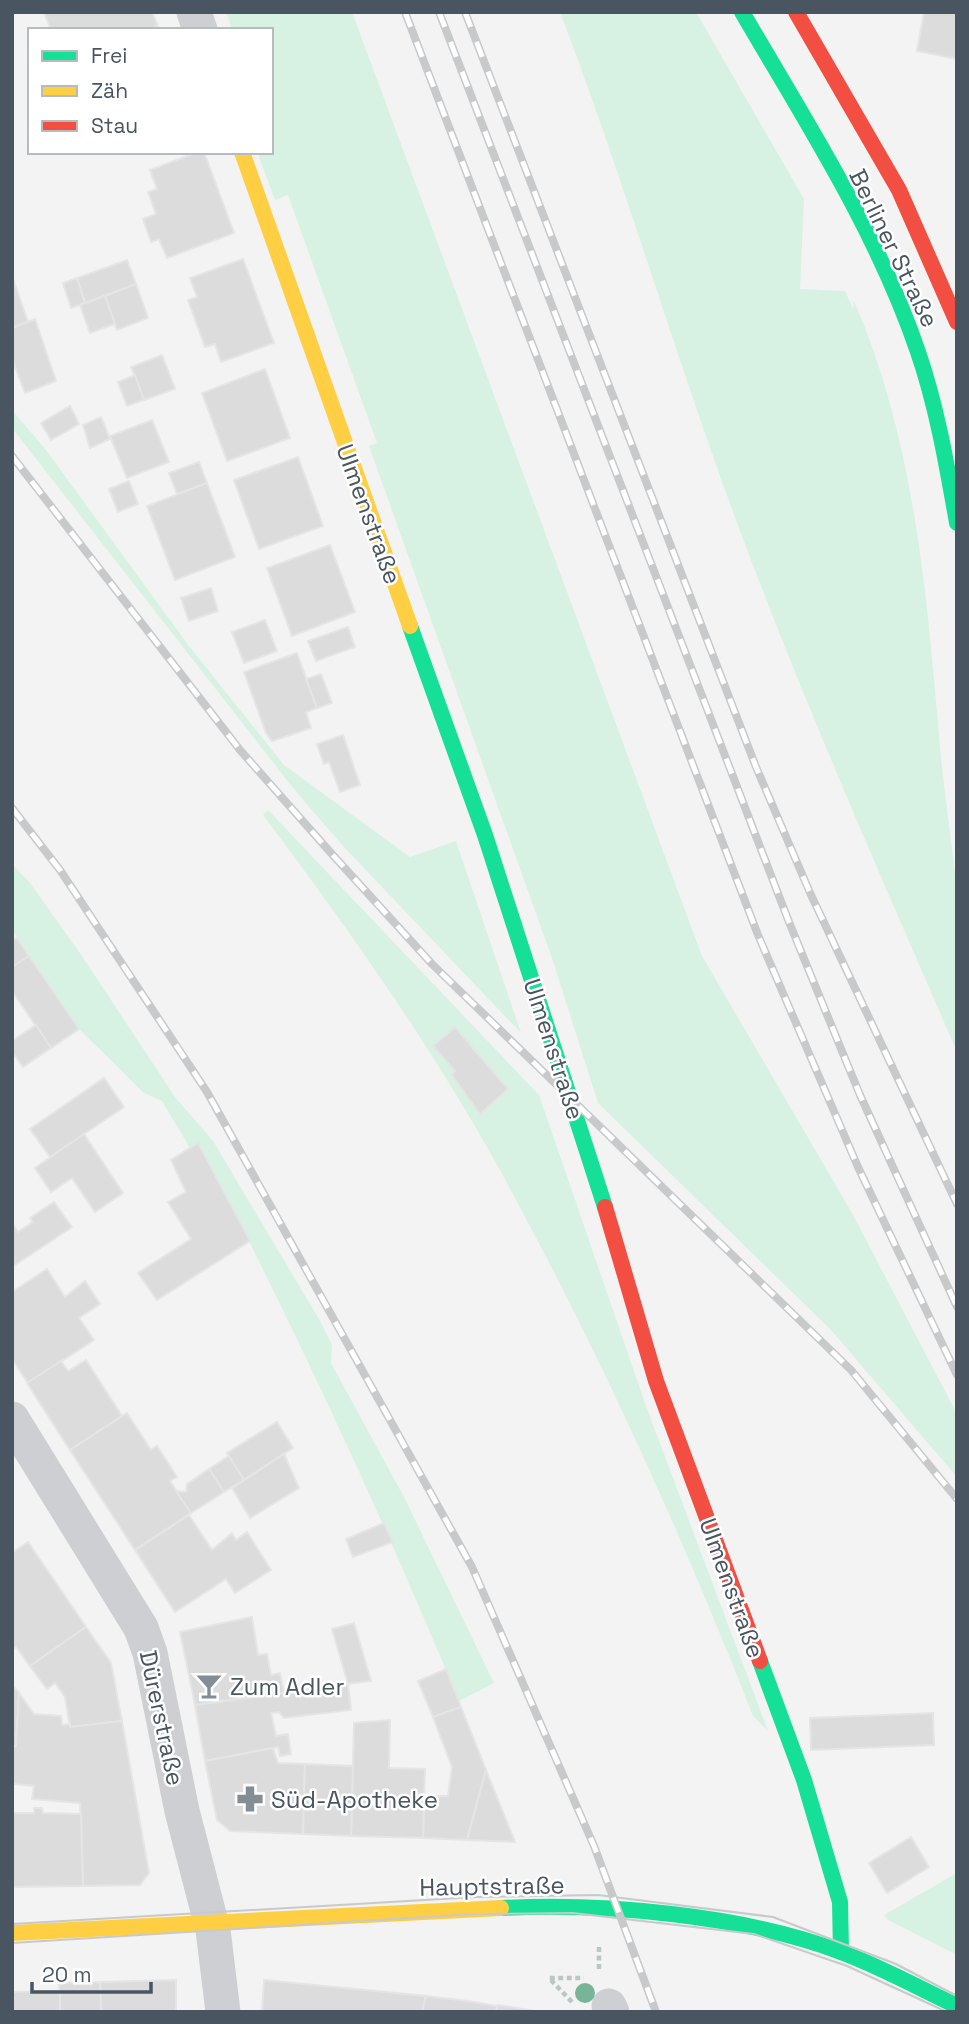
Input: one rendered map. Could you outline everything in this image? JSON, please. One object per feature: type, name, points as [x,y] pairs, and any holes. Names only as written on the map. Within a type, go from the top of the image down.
[{"type":"street","name":"Berliner Straße","points":[[742,12],[860,224],[902,310],[937,416],[957,523]]},
{"type":"street","name":"Berliner Straße","points":[[796,12],[899,190],[957,322]]},
{"type":"street","name":"Ulmenstraße","points":[[243,154],[485,835],[600,1189],[656,1381],[804,1780],[840,1902],[841,1952]]},
{"type":"street","name":"Dürerstraße","points":[[12,1419],[141,1628],[150,1653],[182,1811],[212,1923],[223,2012]]},
{"type":"street","name":"Hauptstraße","points":[[12,1933],[558,1905],[736,1922],[841,1952],[957,2006]]},
{"type":"green space","points":[[226,12],[352,12],[702,956],[852,1213],[957,1414],[957,1477],[830,1329],[598,1103],[553,961],[369,446],[377,443],[288,195],[275,200],[258,154],[273,154],[273,28],[231,28]]},
{"type":"green space","points":[[560,12],[696,12],[804,199],[800,289],[845,291],[853,309],[854,301],[874,353],[904,460],[929,624],[957,893],[957,1052],[819,731],[742,536]]},
{"type":"green space","points":[[12,410],[46,450],[189,646],[284,765],[410,857],[456,841],[521,1033],[342,845],[293,788],[12,428]]},
{"type":"green space","points":[[268,810],[539,1095],[646,1406],[768,1731],[753,1716],[634,1435],[567,1298],[496,1163],[443,1073],[386,985],[263,815]]},
{"type":"green space","points":[[12,864],[30,883],[82,956],[175,1097],[213,1141],[319,1319],[332,1345],[331,1363],[404,1497],[494,1683],[459,1701],[335,1419],[199,1143],[190,1148],[162,1101],[144,1093],[79,1029],[12,930]]},
{"type":"green space","points":[[957,1873],[957,1955],[888,1920],[884,1915]]},
{"type":"building","points":[[44,12],[152,12],[158,26],[154,28],[50,28]]},
{"type":"building","points":[[924,12],[957,12],[957,59],[917,51]]},
{"type":"building","points":[[193,154],[205,154],[234,233],[167,258],[159,239],[151,242],[143,219],[156,214],[148,192],[157,189],[150,170]]},
{"type":"building","points":[[243,259],[274,343],[221,362],[215,344],[205,347],[188,300],[197,297],[190,278]]},
{"type":"building","points":[[127,260],[136,284],[85,303],[77,278]]},
{"type":"building","points":[[12,276],[28,322],[12,328]]},
{"type":"building","points":[[77,278],[85,303],[71,308],[63,283]]},
{"type":"building","points":[[136,284],[148,318],[117,330],[105,296]]},
{"type":"building","points":[[105,296],[115,324],[90,333],[80,305]]},
{"type":"building","points":[[35,319],[56,381],[25,393],[12,359],[12,328]]},
{"type":"building","points":[[162,355],[175,389],[144,400],[131,367]]},
{"type":"building","points":[[265,369],[290,438],[227,461],[202,393]]},
{"type":"building","points":[[135,375],[144,400],[127,406],[118,382]]},
{"type":"building","points":[[70,406],[79,424],[51,440],[41,423]]},
{"type":"building","points":[[101,417],[110,439],[90,448],[83,425]]},
{"type":"building","points":[[152,420],[169,462],[127,478],[110,436]]},
{"type":"building","points":[[298,457],[323,526],[259,549],[234,480]]},
{"type":"building","points":[[199,462],[207,483],[177,494],[169,473]]},
{"type":"building","points":[[129,481],[138,504],[118,512],[109,489]]},
{"type":"building","points":[[207,483],[235,557],[175,580],[147,506]]},
{"type":"building","points":[[330,545],[355,612],[292,636],[267,568]]},
{"type":"building","points":[[211,588],[218,611],[189,621],[181,598]]},
{"type":"building","points":[[265,620],[277,651],[244,663],[232,632]]},
{"type":"building","points":[[348,627],[355,647],[316,661],[308,641]]},
{"type":"building","points":[[297,653],[317,708],[306,712],[311,728],[272,741],[266,733],[244,672]]},
{"type":"building","points":[[321,674],[332,703],[317,708],[306,679]]},
{"type":"building","points":[[343,735],[360,785],[340,792],[329,762],[324,764],[317,744]]},
{"type":"building","points":[[17,938],[29,956],[12,967],[12,941]]},
{"type":"building","points":[[29,956],[79,1029],[51,1048],[12,991],[12,967]]},
{"type":"building","points":[[36,1025],[51,1048],[23,1067],[12,1052],[12,1041]]},
{"type":"building","points":[[455,1027],[508,1089],[480,1114],[451,1074],[455,1071],[433,1046]]},
{"type":"building","points":[[104,1078],[124,1107],[50,1157],[30,1129]]},
{"type":"building","points":[[84,1134],[123,1193],[95,1212],[72,1178],[51,1192],[35,1168]]},
{"type":"building","points":[[198,1143],[250,1241],[157,1300],[138,1273],[191,1239],[168,1202],[186,1192],[171,1160]]},
{"type":"building","points":[[54,1202],[72,1227],[12,1267],[12,1223],[18,1232],[33,1222],[30,1218]]},
{"type":"building","points":[[47,1269],[65,1297],[85,1281],[100,1304],[79,1318],[94,1340],[28,1383],[12,1359],[12,1292]]},
{"type":"building","points":[[86,1360],[122,1416],[70,1450],[27,1383],[61,1361],[68,1371]]},
{"type":"building","points":[[127,1413],[151,1450],[157,1446],[177,1477],[170,1481],[191,1513],[135,1550],[70,1450]]},
{"type":"building","points":[[277,1422],[293,1448],[244,1480],[227,1453]]},
{"type":"building","points":[[284,1454],[299,1488],[250,1518],[232,1488]]},
{"type":"building","points":[[229,1456],[244,1480],[224,1492],[209,1469]]},
{"type":"building","points":[[209,1469],[224,1492],[191,1513],[176,1491],[186,1492],[187,1484]]},
{"type":"building","points":[[189,1515],[212,1550],[232,1533],[236,1540],[247,1532],[271,1570],[235,1593],[226,1579],[175,1612],[135,1550]]},
{"type":"building","points":[[384,1523],[393,1542],[353,1557],[346,1539]]},
{"type":"building","points":[[28,1542],[86,1627],[30,1666],[16,1647],[12,1650],[12,1553]]},
{"type":"building","points":[[252,1617],[258,1655],[267,1654],[271,1675],[280,1673],[284,1693],[195,1705],[180,1632]]},
{"type":"building","points":[[354,1623],[371,1681],[348,1684],[332,1629]]},
{"type":"building","points":[[86,1627],[111,1663],[122,1721],[70,1727],[65,1697],[55,1683],[47,1689],[30,1666]]},
{"type":"building","points":[[446,1669],[461,1707],[433,1717],[418,1681]]},
{"type":"building","points":[[12,1684],[19,1693],[16,1746],[12,1746]]},
{"type":"building","points":[[348,1684],[351,1710],[284,1718],[279,1712],[271,1713],[276,1736],[288,1734],[291,1754],[280,1756],[278,1747],[205,1761],[195,1705]]},
{"type":"building","points":[[19,1693],[34,1714],[61,1716],[62,1725],[70,1724],[70,1727],[122,1721],[149,1873],[140,1885],[83,1886],[80,1803],[32,1799],[34,1786],[15,1784],[12,1781],[12,1746],[16,1746]]},
{"type":"building","points":[[461,1707],[486,1770],[467,1840],[423,1838],[424,1796],[448,1796],[452,1767],[433,1717]]},
{"type":"building","points":[[933,1713],[934,1745],[811,1750],[810,1718]]},
{"type":"building","points":[[390,1720],[389,1768],[425,1769],[423,1838],[351,1836],[354,1723]]},
{"type":"building","points":[[273,1748],[278,1763],[305,1764],[303,1834],[230,1831],[217,1820],[205,1761]]},
{"type":"building","points":[[305,1764],[353,1766],[351,1836],[303,1834]]},
{"type":"building","points":[[486,1770],[515,1842],[467,1840]]},
{"type":"building","points":[[34,1808],[42,1808],[43,1813],[81,1814],[83,1886],[12,1887],[12,1813],[34,1813]]},
{"type":"building","points":[[911,1837],[929,1867],[887,1893],[869,1863]]},
{"type":"building","points":[[176,1980],[176,2012],[101,2012],[100,1982]]},
{"type":"building","points":[[264,1980],[426,1996],[422,2012],[262,2012]]},
{"type":"building","points":[[100,1982],[101,2012],[60,2012],[59,1983]]},
{"type":"building","points":[[60,1991],[60,2012],[12,2012],[12,1992]]},
{"type":"building","points":[[426,1996],[497,2006],[496,2012],[422,2012]]},
{"type":"building","points":[[498,2005],[542,2012],[496,2012]]},
{"type":"tram line","points":[[12,1924],[476,1897],[598,1895],[773,1917],[896,1964],[957,1996]]},
{"type":"tram line","points":[[12,1943],[473,1914],[573,1913],[754,1934],[847,1966],[947,2012]]},
{"type":"railway","points":[[405,12],[758,935],[858,1167],[957,1375]]},
{"type":"railway","points":[[439,12],[789,922],[860,1095],[957,1307]]},
{"type":"railway","points":[[465,12],[756,767],[811,895],[957,1204]]},
{"type":"railway","points":[[12,456],[240,750],[331,853],[432,964],[851,1370],[957,1499]]},
{"type":"railway","points":[[12,808],[60,870],[207,1092],[472,1567],[594,1846],[656,2012]]},
{"type":"traffic: fast","points":[[742,12],[839,178],[901,307],[931,394],[957,523]]},
{"type":"traffic: fast","points":[[410,626],[485,835],[605,1207]]},
{"type":"traffic: fast","points":[[760,1661],[804,1780],[840,1902],[841,1952]]},
{"type":"traffic: fast","points":[[501,1908],[629,1910],[674,1914],[761,1929],[841,1952],[957,2006]]},
{"type":"traffic: slow","points":[[243,154],[410,626]]},
{"type":"traffic: slow","points":[[12,1933],[501,1908]]},
{"type":"traffic: jam","points":[[796,12],[899,190],[957,322]]},
{"type":"traffic: jam","points":[[605,1207],[656,1381],[760,1661]]},
{"type":"place","name":"Zum Adler","points":[[209,1686]]},
{"type":"place","name":"Süd-Apotheke","points":[[250,1799]]}]
